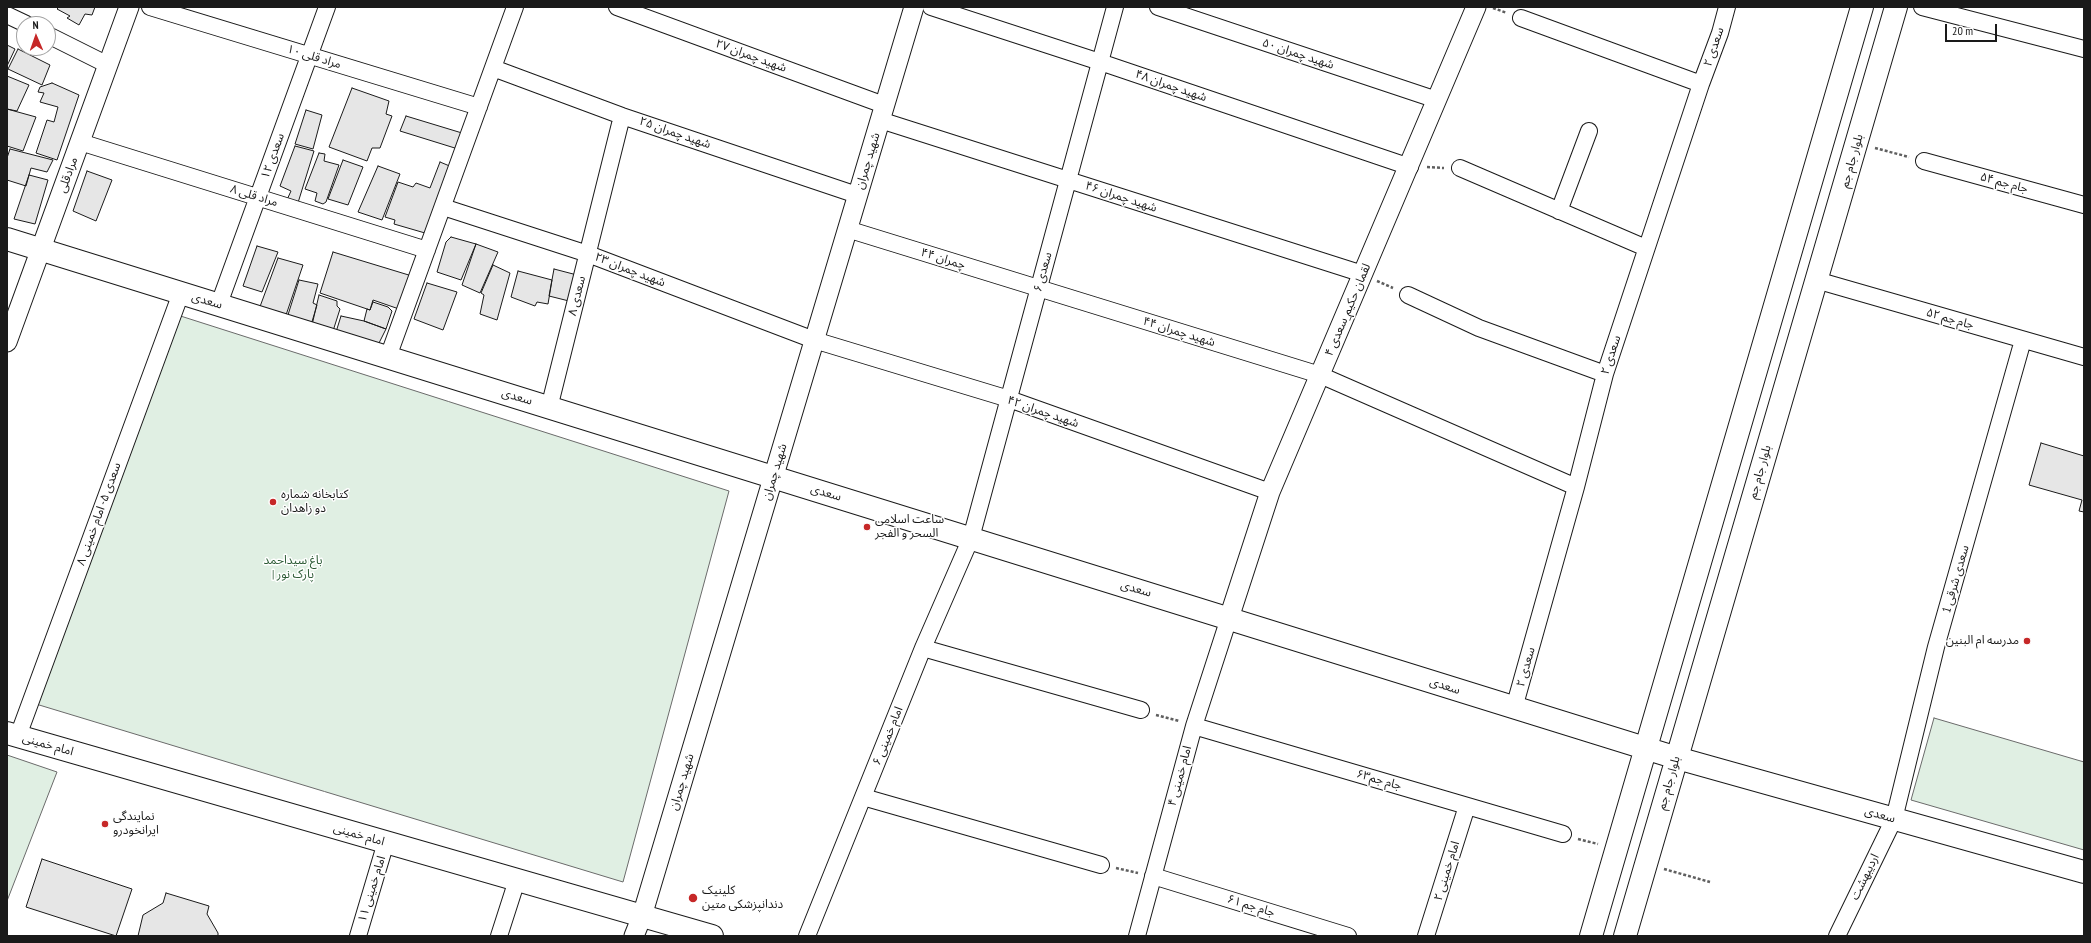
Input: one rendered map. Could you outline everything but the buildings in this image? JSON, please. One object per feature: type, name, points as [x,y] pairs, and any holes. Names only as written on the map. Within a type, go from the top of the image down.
[{"type":"main road","points":[[1591,936],[1862,7]]},
{"type":"main road","name":"بلوار جام جم","points":[[1624,936],[1896,7]]},
{"type":"main road","name":"سعدی","points":[[7,239],[1677,758],[2084,872]]},
{"type":"main road","name":"امام خمینی","points":[[13,734],[712,936]]},
{"type":"street","name":"مرادقلی","points":[[7,342],[130,7]]},
{"type":"street","name":"مراد قلی ۱۰","points":[[150,7],[479,107]]},
{"type":"street","name":"سعدی ۱۲","points":[[219,304],[327,7]]},
{"type":"street","points":[[388,357],[515,7]]},
{"type":"street","name":"شهید چمران ۲۷","points":[[617,7],[882,113]]},
{"type":"street","name":"شهید چمران","points":[[634,936],[642,916],[914,7]]},
{"type":"street","name":"شهید چمران ۴۸","points":[[931,7],[1100,62],[1410,167]]},
{"type":"street","name":"سعدی ۶","points":[[971,538],[1115,7]]},
{"type":"street","name":"شهید چمران ۵۰","points":[[1158,7],[1437,100]]},
{"type":"street","name":"لقمان حکیم_سعدی ۴","points":[[1229,618],[1270,492],[1410,167],[1476,7]]},
{"type":"street","name":"سعدی ۲","points":[[1514,708],[1576,487],[1605,374],[1701,84],[1720,33],[1726,7]]},
{"type":"street","points":[[1922,7],[2084,48]]},
{"type":"street","points":[[1521,18],[1701,84]]},
{"type":"street","points":[[56,39],[108,65]]},
{"type":"street","name":"شهید چمران ۲۵","points":[[494,68],[622,116],[857,195]]},
{"type":"street","name":"شهید چمران ۴۶","points":[[882,113],[1068,180],[1363,274]]},
{"type":"street","name":"سعدی ۸","points":[[549,408],[622,116]]},
{"type":"street","points":[[1559,211],[1589,131]]},
{"type":"street","name":"مراد قلی ۸","points":[[80,142],[427,250]]},
{"type":"street","name":"جام جم ۵۴","points":[[1924,161],[2084,204]]},
{"type":"street","points":[[1460,168],[1646,248]]},
{"type":"street","name":"شهید چمران ۲۳","points":[[443,207],[588,254],[814,340]]},
{"type":"street","name":"چمران ۴۴","points":[[847,229],[1038,289]]},
{"type":"street","name":"جام جم ۵۲","points":[[1816,280],[2084,357]]},
{"type":"street","name":"شهید چمران ۴۴","points":[[1038,289],[1320,375],[1576,487]]},
{"type":"street","name":"سعدی ۵- امام خمینی ۸","points":[[13,734],[181,293]]},
{"type":"street","points":[[1408,295],[1479,328],[1605,374]]},
{"type":"street","name":"شهید چمران ۴۲","points":[[814,340],[1009,399],[1270,492]]},
{"type":"street","name":"سعدی شرقی 1","points":[[1894,819],[1936,647],[2023,340]]},
{"type":"street","name":"امام خمینی ۶","points":[[807,936],[924,648],[971,538]]},
{"type":"street","name":"امام خمینی ۴","points":[[1137,936],[1194,726],[1229,618]]},
{"type":"street","points":[[924,648],[1141,710]]},
{"type":"street","name":"جام جم۶۳","points":[[1194,726],[1563,834]]},
{"type":"street","points":[[863,797],[1102,865]]},
{"type":"street","name":"امام خمینی ۲","points":[[1426,936],[1467,806]]},
{"type":"street","name":"اردیبهشت","points":[[1837,936],[1894,819]]},
{"type":"street","name":"امام خمینی ۱۱","points":[[358,936],[386,842]]},
{"type":"street","name":"جام جم ۶۱","points":[[1153,876],[1348,936]]},
{"type":"street","points":[[499,936],[516,880]]},
{"type":"path","points":[[1857,143],[1924,161]]},
{"type":"path","points":[[1410,167],[1460,168]]},
{"type":"path","points":[[1363,274],[1408,295]]},
{"type":"path","points":[[1141,710],[1194,726]]},
{"type":"path","points":[[1563,834],[1616,850]]},
{"type":"path","points":[[1646,864],[1710,882]]},
{"type":"path","points":[[1102,865],[1153,876]]},
{"type":"green space","name":"باغ سیداحمد | پارک نور","points":[[168,312],[729,491],[623,882],[26,701]]},
{"type":"green space","points":[[1934,718],[2084,762],[2084,850],[1911,800]]},
{"type":"green space","points":[[7,755],[57,772],[7,901]]},
{"type":"place","name":"کتابخانه شماره دو زاهدان","points":[[273,502]]},
{"type":"place","name":"ساعت اسلامی السحر و الفجر","points":[[867,527]]},
{"type":"place","name":"مدرسه ام البنین","points":[[2027,641]]},
{"type":"place","name":"نمایندگی ایرانخودرو","points":[[105,824]]},
{"type":"place","name":"کلینیک دندانپزشکی متین","points":[[693,898]]}]
